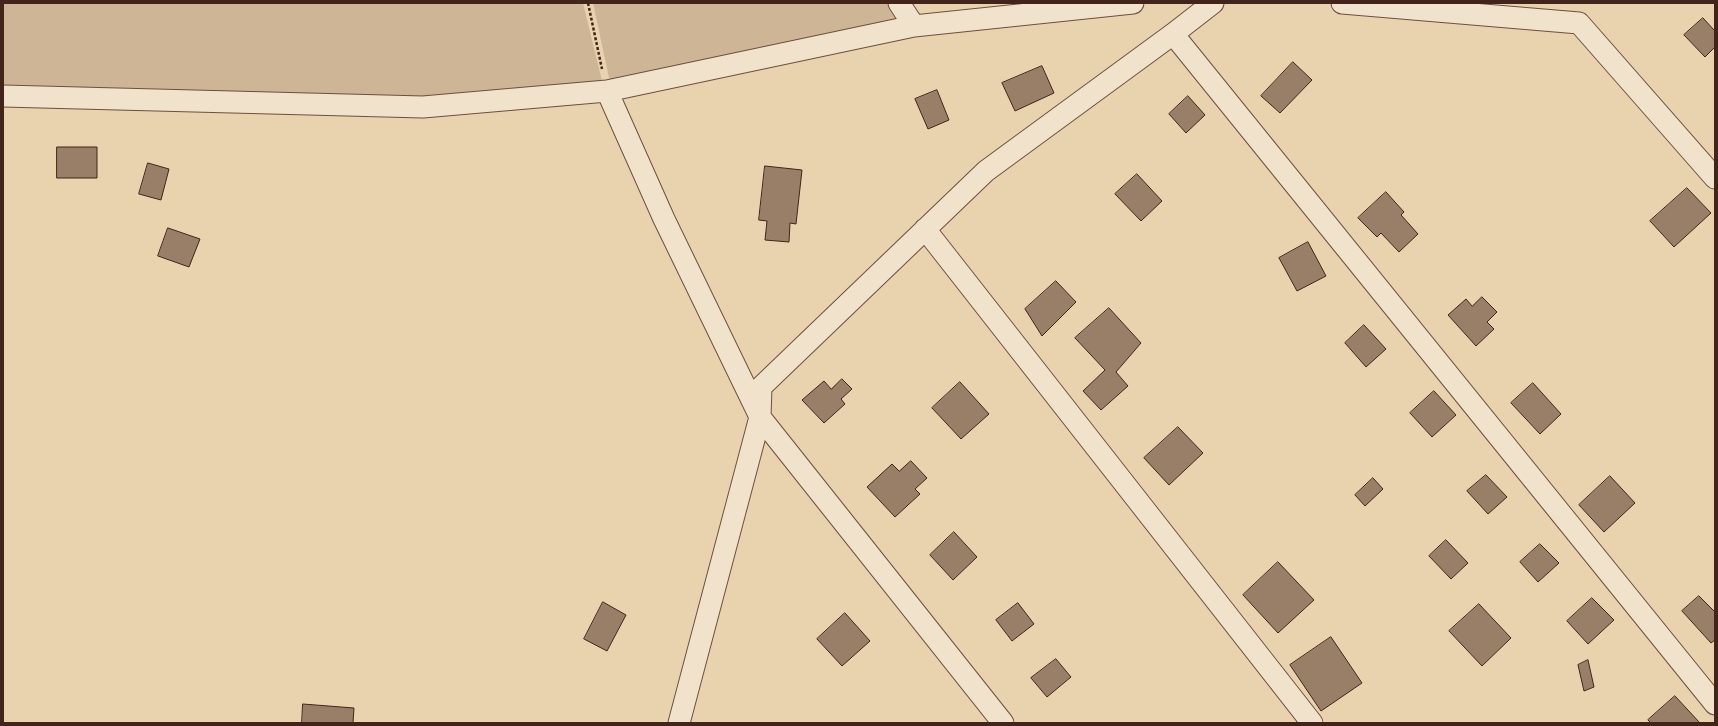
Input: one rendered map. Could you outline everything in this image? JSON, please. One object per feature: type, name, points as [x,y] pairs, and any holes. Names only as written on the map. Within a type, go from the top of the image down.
[{"type":"street","points":[[899,3],[914,26]]},
{"type":"street","points":[[3,96],[423,107],[607,91],[914,26],[1132,3]]},
{"type":"street","points":[[679,723],[760,417],[761,387],[986,171],[1213,3]]},
{"type":"street","points":[[1342,3],[1579,23],[1715,178]]},
{"type":"street","points":[[1173,34],[1715,704]]},
{"type":"street","points":[[607,91],[664,219],[760,417],[1003,723]]},
{"type":"street","points":[[925,228],[1312,723]]},
{"type":"path","points":[[588,3],[607,91]]},
{"type":"shaded area","points":[[3,3],[583,3],[603,85],[424,102],[3,91]]},
{"type":"shaded area","points":[[593,3],[894,3],[907,24],[611,87]]},
{"type":"building","points":[[1703,18],[1715,31],[1715,47],[1705,57],[1684,35]]},
{"type":"building","points":[[1293,62],[1312,80],[1280,113],[1261,96]]},
{"type":"building","points":[[1042,66],[1054,93],[1015,111],[1002,83]]},
{"type":"building","points":[[937,90],[949,120],[928,129],[915,99]]},
{"type":"building","points":[[1188,96],[1205,115],[1186,133],[1169,114]]},
{"type":"building","points":[[57,147],[97,147],[97,178],[57,178]]},
{"type":"building","points":[[148,163],[169,169],[161,200],[139,194]]},
{"type":"building","points":[[765,166],[802,170],[796,224],[790,223],[789,242],[765,240],[767,221],[759,220]]},
{"type":"building","points":[[1137,174],[1162,201],[1141,221],[1115,194]]},
{"type":"building","points":[[1687,188],[1711,213],[1674,247],[1650,221]]},
{"type":"building","points":[[1386,192],[1404,212],[1401,215],[1418,234],[1399,252],[1381,233],[1377,237],[1358,218]]},
{"type":"building","points":[[168,228],[200,239],[189,267],[158,256]]},
{"type":"building","points":[[1308,242],[1326,276],[1297,291],[1279,258]]},
{"type":"building","points":[[1056,281],[1076,302],[1042,336],[1025,309]]},
{"type":"building","points":[[1482,297],[1497,312],[1487,322],[1494,329],[1476,346],[1448,315],[1466,299],[1472,306]]},
{"type":"building","points":[[1109,308],[1141,343],[1116,372],[1128,386],[1101,410],[1083,391],[1105,370],[1075,338]]},
{"type":"building","points":[[1364,325],[1386,349],[1366,367],[1345,343]]},
{"type":"building","points":[[842,379],[852,389],[841,399],[845,404],[824,423],[802,400],[824,381],[831,389]]},
{"type":"building","points":[[960,382],[989,414],[961,439],[932,408]]},
{"type":"building","points":[[1533,383],[1561,414],[1540,434],[1511,403]]},
{"type":"building","points":[[1434,391],[1456,415],[1432,437],[1410,413]]},
{"type":"building","points":[[1178,427],[1203,453],[1169,485],[1144,458]]},
{"type":"building","points":[[911,461],[927,478],[915,489],[920,494],[895,517],[867,487],[892,464],[899,471]]},
{"type":"building","points":[[1486,475],[1507,497],[1488,514],[1467,491]]},
{"type":"building","points":[[1610,476],[1635,503],[1604,532],[1579,505]]},
{"type":"building","points":[[1373,478],[1383,489],[1365,506],[1355,495]]},
{"type":"building","points":[[954,532],[977,557],[953,580],[930,555]]},
{"type":"building","points":[[1446,540],[1468,563],[1451,579],[1429,556]]},
{"type":"building","points":[[1540,544],[1559,563],[1538,582],[1520,562]]},
{"type":"building","points":[[1278,562],[1314,600],[1278,633],[1243,595]]},
{"type":"building","points":[[1699,596],[1715,612],[1715,640],[1711,643],[1682,611]]},
{"type":"building","points":[[1592,598],[1614,620],[1588,644],[1567,621]]},
{"type":"building","points":[[603,602],[626,615],[607,651],[584,639]]},
{"type":"building","points":[[1018,603],[1034,624],[1012,641],[996,620]]},
{"type":"building","points":[[1479,604],[1511,638],[1482,666],[1449,631]]},
{"type":"building","points":[[845,613],[870,641],[842,666],[817,639]]},
{"type":"building","points":[[1331,637],[1362,683],[1321,711],[1290,665]]},
{"type":"building","points":[[1056,659],[1071,677],[1047,697],[1031,678]]},
{"type":"building","points":[[1588,660],[1594,687],[1584,691],[1578,665]]},
{"type":"building","points":[[1675,696],[1700,723],[1651,723],[1648,720]]},
{"type":"building","points":[[303,704],[354,708],[353,723],[302,723]]}]
